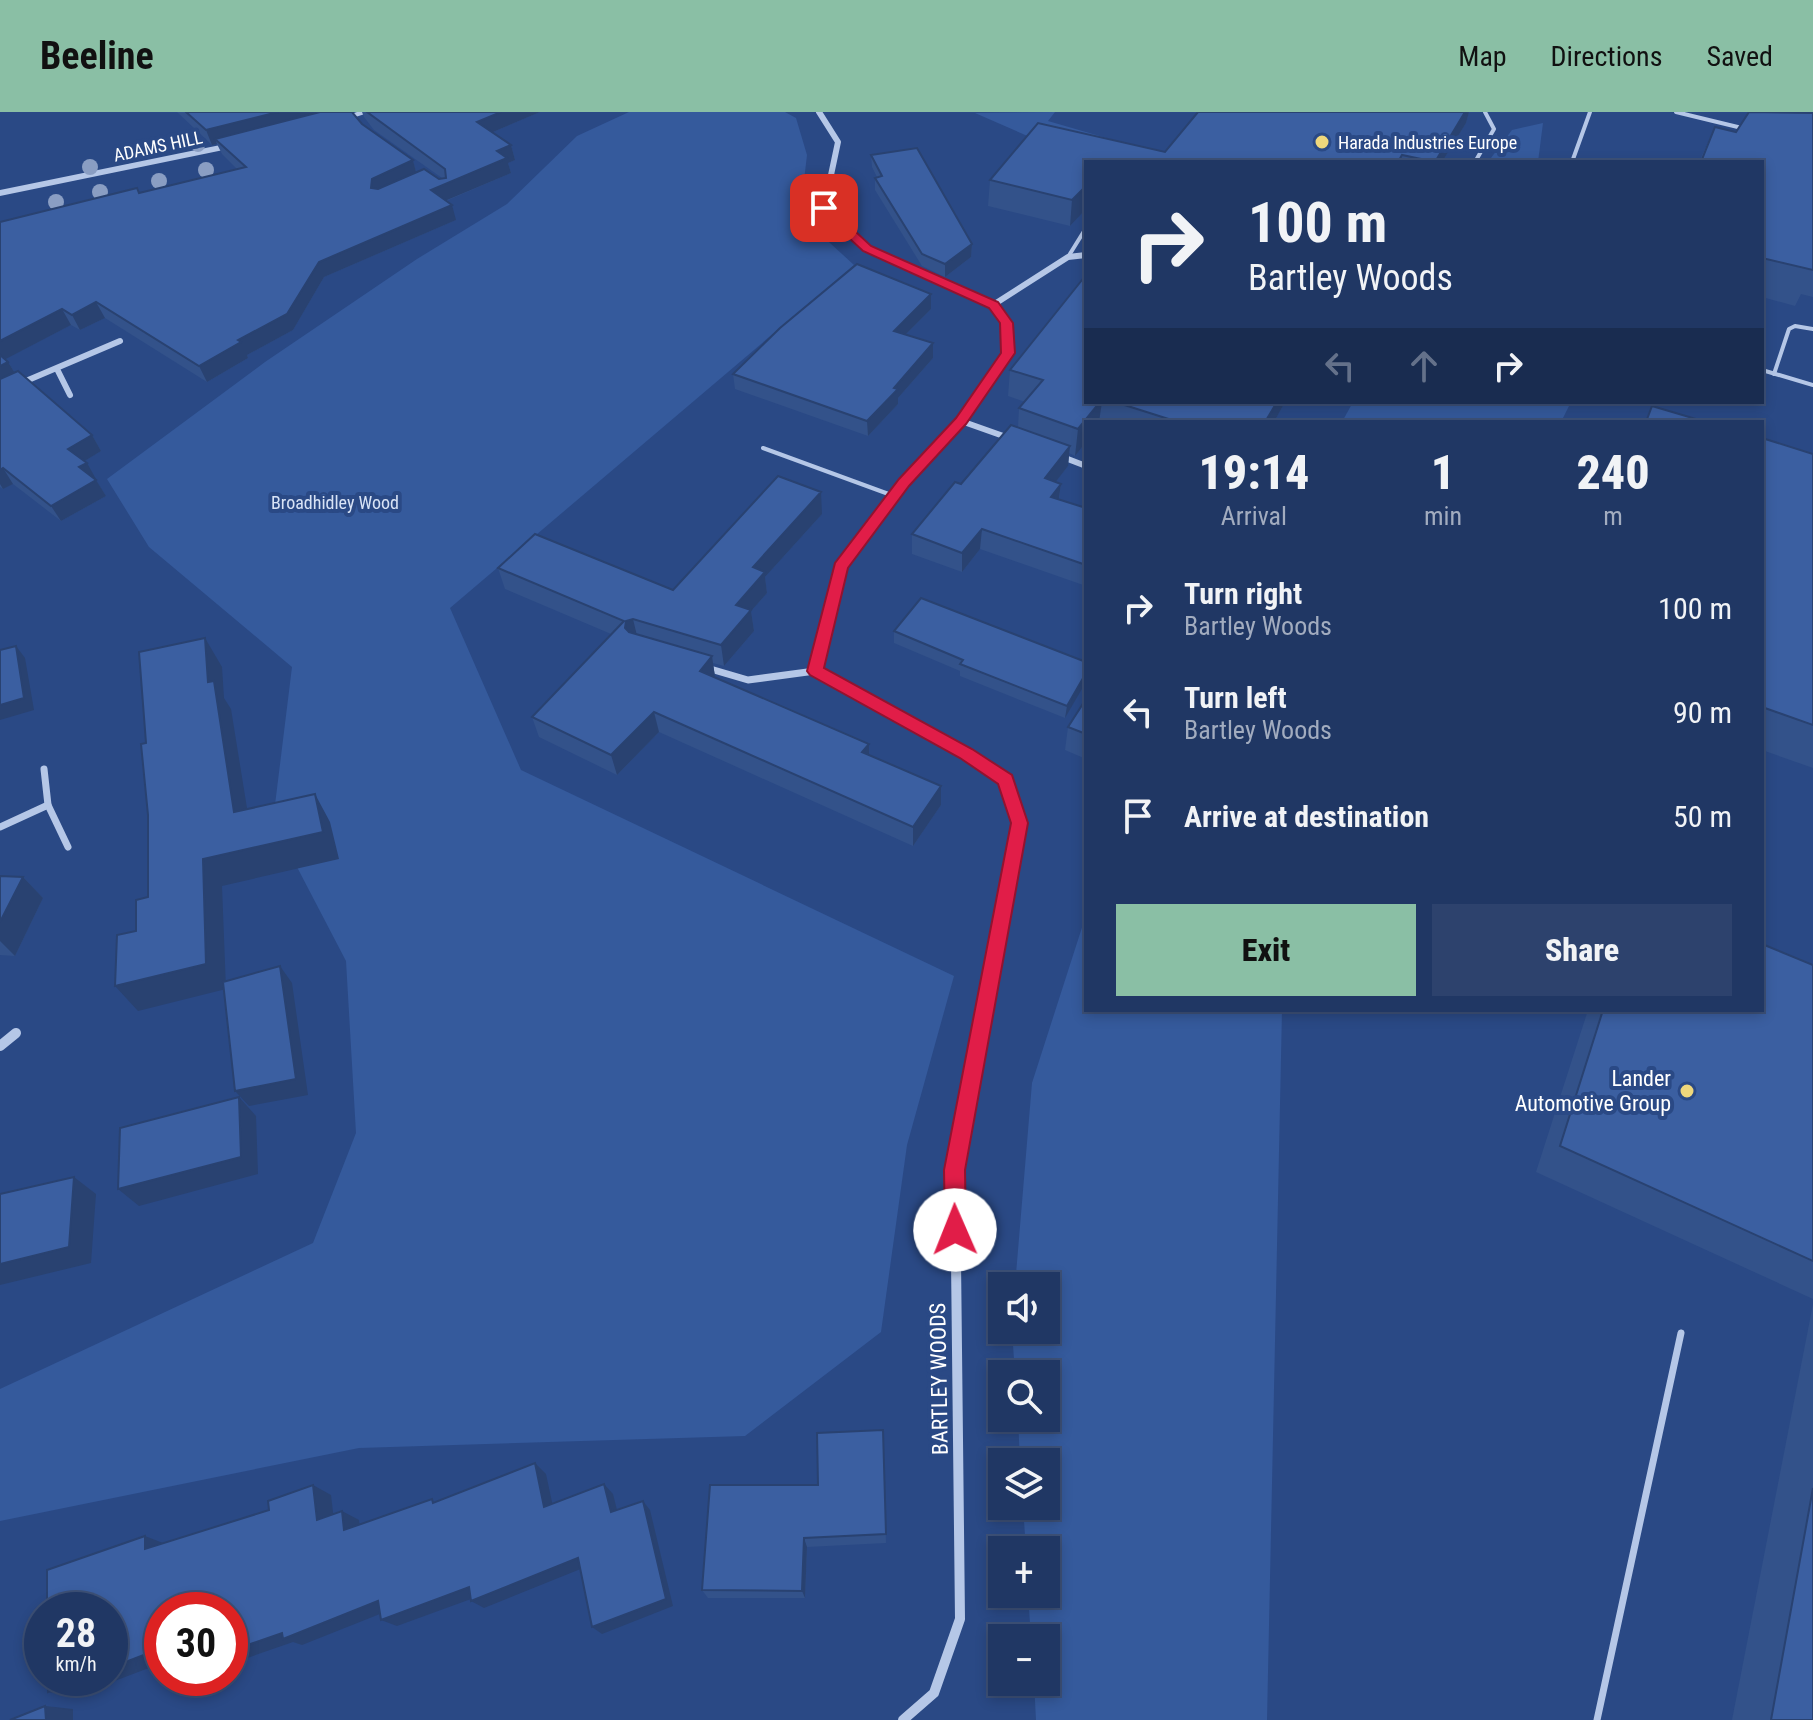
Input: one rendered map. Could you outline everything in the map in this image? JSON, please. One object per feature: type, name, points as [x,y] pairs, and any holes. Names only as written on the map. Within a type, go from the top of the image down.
[{"type":"street","points":[[325,123],[367,112]]},
{"type":"street","points":[[692,663],[748,680],[815,671],[840,567],[894,496],[961,421],[1008,353],[1007,323],[993,305],[867,248],[824,208],[838,142],[819,112]]},
{"type":"street","points":[[355,116],[363,125]]},
{"type":"street","name":"ADAMS HILL","points":[[0,193],[251,141]]},
{"type":"street","points":[[993,305],[1068,257],[1084,255]]},
{"type":"street","points":[[0,392],[120,341]]},
{"type":"street","points":[[57,369],[70,395]]},
{"type":"street","points":[[961,421],[1017,441]]},
{"type":"street","points":[[1044,451],[1084,465]]},
{"type":"street","name":"BARTLEY WOODS","points":[[815,671],[966,754],[1006,780],[1020,823],[955,1170],[960,1619],[934,1693],[903,1720]]},
{"type":"street","points":[[44,769],[48,805],[68,847]]},
{"type":"street","points":[[0,827],[48,805]]},
{"type":"street","points":[[0,1046],[16,1033]]},
{"type":"lane","points":[[1476,160],[1494,129],[1485,112]]},
{"type":"lane","points":[[1573,160],[1590,112]]},
{"type":"lane","points":[[1676,112],[1757,132]]},
{"type":"lane","points":[[1068,257],[1084,231]]},
{"type":"lane","points":[[1774,374],[1789,329],[1795,326],[1813,329]]},
{"type":"lane","points":[[1764,371],[1813,385]]},
{"type":"lane","points":[[763,448],[894,496]]},
{"type":"lane","points":[[1597,1720],[1681,1333]]},
{"type":"green space","name":"Broadhidley Wood","points":[[629,112],[785,112],[796,118],[807,155],[803,189],[807,222],[854,265],[450,608],[521,770],[954,976],[907,1145],[881,1332],[745,1436],[359,1448],[0,1521],[0,1389],[313,1243],[356,1133],[346,961],[273,821],[292,667],[149,547],[107,479],[265,362],[417,259],[507,204],[577,136]]},
{"type":"green space","points":[[1055,112],[1048,121],[1182,160],[1048,145],[975,113]]},
{"type":"green space","points":[[1543,123],[1538,160],[1490,160],[1512,130]]},
{"type":"green space","points":[[1352,404],[1570,404],[1562,420],[1343,420]]},
{"type":"green space","points":[[1084,921],[1084,1012],[1282,1012],[1267,1720],[1036,1720],[1035,1696],[1060,1696],[1060,1624],[1030,1624],[1029,1608],[1060,1608],[1060,1536],[1025,1536],[1024,1520],[1060,1520],[1060,1448],[1019,1448],[1019,1432],[1060,1432],[1060,1360],[1014,1360],[1013,1344],[1060,1344],[1060,1272],[1016,1272],[1032,1083]]},
{"type":"building","points":[[186,112],[278,112],[206,130]]},
{"type":"building","points":[[320,112],[352,112],[362,124],[413,160],[372,179],[371,188],[378,189],[424,169],[439,179],[446,178],[445,169],[367,112],[501,112],[477,122],[511,145],[497,151],[507,158],[431,190],[452,205],[319,262],[287,314],[238,340],[241,342],[199,366],[96,302],[72,315],[62,309],[0,341],[0,222],[137,188],[139,193],[246,167],[215,139]]},
{"type":"building","name":"Harada Industries Europe","points":[[1198,112],[1465,112],[1436,160],[1402,155],[1399,160],[1084,160],[1084,188],[1072,200],[990,180],[1038,123],[1165,152]]},
{"type":"building","points":[[1749,112],[1813,113],[1813,270],[1764,258],[1764,160],[1702,160],[1715,127],[1736,132]]},
{"type":"building","points":[[917,148],[972,244],[945,264],[922,254],[875,178],[882,176],[871,155]]},
{"type":"building","points":[[857,264],[931,294],[894,331],[933,343],[894,388],[898,389],[867,421],[733,374],[780,328]]},
{"type":"building","points":[[1084,278],[1084,404],[1098,404],[1078,429],[1019,408],[1043,380],[1010,370]]},
{"type":"building","points":[[0,355],[8,362],[0,366]]},
{"type":"building","points":[[18,371],[92,435],[68,449],[87,463],[79,467],[96,480],[51,506],[3,468],[0,470],[0,379]]},
{"type":"building","points":[[1121,404],[1276,404],[1266,420],[1172,420]]},
{"type":"building","points":[[1652,406],[1699,420],[1647,420]]},
{"type":"building","points":[[1011,425],[1070,446],[1045,478],[1061,484],[1051,497],[1084,507],[1084,564],[982,529],[962,553],[912,534],[955,482],[961,484]]},
{"type":"building","points":[[1764,439],[1813,454],[1813,725],[1764,708]]},
{"type":"building","points":[[778,476],[821,492],[753,567],[765,572],[736,605],[751,610],[721,645],[633,619],[626,621],[625,628],[629,632],[712,656],[700,671],[869,744],[862,752],[941,786],[913,827],[654,712],[611,755],[532,717],[624,621],[498,568],[535,534],[673,590]]},
{"type":"building","points":[[921,598],[1084,661],[1084,676],[1067,706],[960,664],[963,660],[894,631]]},
{"type":"building","points":[[205,638],[208,682],[214,681],[234,812],[315,794],[323,832],[203,859],[206,964],[115,986],[117,935],[136,931],[136,900],[148,897],[148,815],[141,744],[146,743],[139,652]]},
{"type":"building","points":[[16,646],[24,698],[0,705],[0,650]]},
{"type":"building","points":[[1084,702],[1084,733],[1068,727]]},
{"type":"building","points":[[0,876],[23,877],[0,922]]},
{"type":"building","name":"Lander Automotive Group","points":[[1764,945],[1813,965],[1813,1261],[1560,1146],[1602,1012],[1764,1012]]},
{"type":"building","points":[[280,966],[296,1079],[235,1091],[223,982]]},
{"type":"building","points":[[239,1097],[241,1157],[118,1189],[120,1128]]},
{"type":"building","points":[[74,1177],[69,1247],[0,1264],[0,1194]]},
{"type":"building","points":[[883,1430],[886,1534],[804,1538],[802,1591],[702,1590],[710,1485],[818,1485],[817,1433]]},
{"type":"building","points":[[535,1463],[544,1507],[604,1484],[611,1512],[643,1501],[666,1599],[592,1627],[578,1558],[471,1601],[469,1587],[381,1620],[378,1601],[283,1639],[282,1633],[248,1645],[248,1592],[144,1592],[144,1655],[128,1661],[128,1592],[47,1592],[47,1570],[145,1536],[145,1549],[269,1510],[268,1501],[313,1485],[317,1520],[342,1511],[344,1530],[432,1499],[433,1503]]},
{"type":"building","points":[[1813,1488],[1813,1720],[1771,1720]]},
{"type":"building","points":[[45,1706],[46,1720],[10,1720]]},
{"type":"place","name":"Harada Industries Europe","points":[[1322,142]]},
{"type":"place","name":"Lander Automotive Group","points":[[1687,1091]]},
{"type":"route","points":[[824,208],[867,248],[993,305],[1007,323],[1008,353],[961,421],[904,483],[840,567],[815,671],[966,754],[1006,780],[1020,823],[955,1170],[955,1230]]}]
